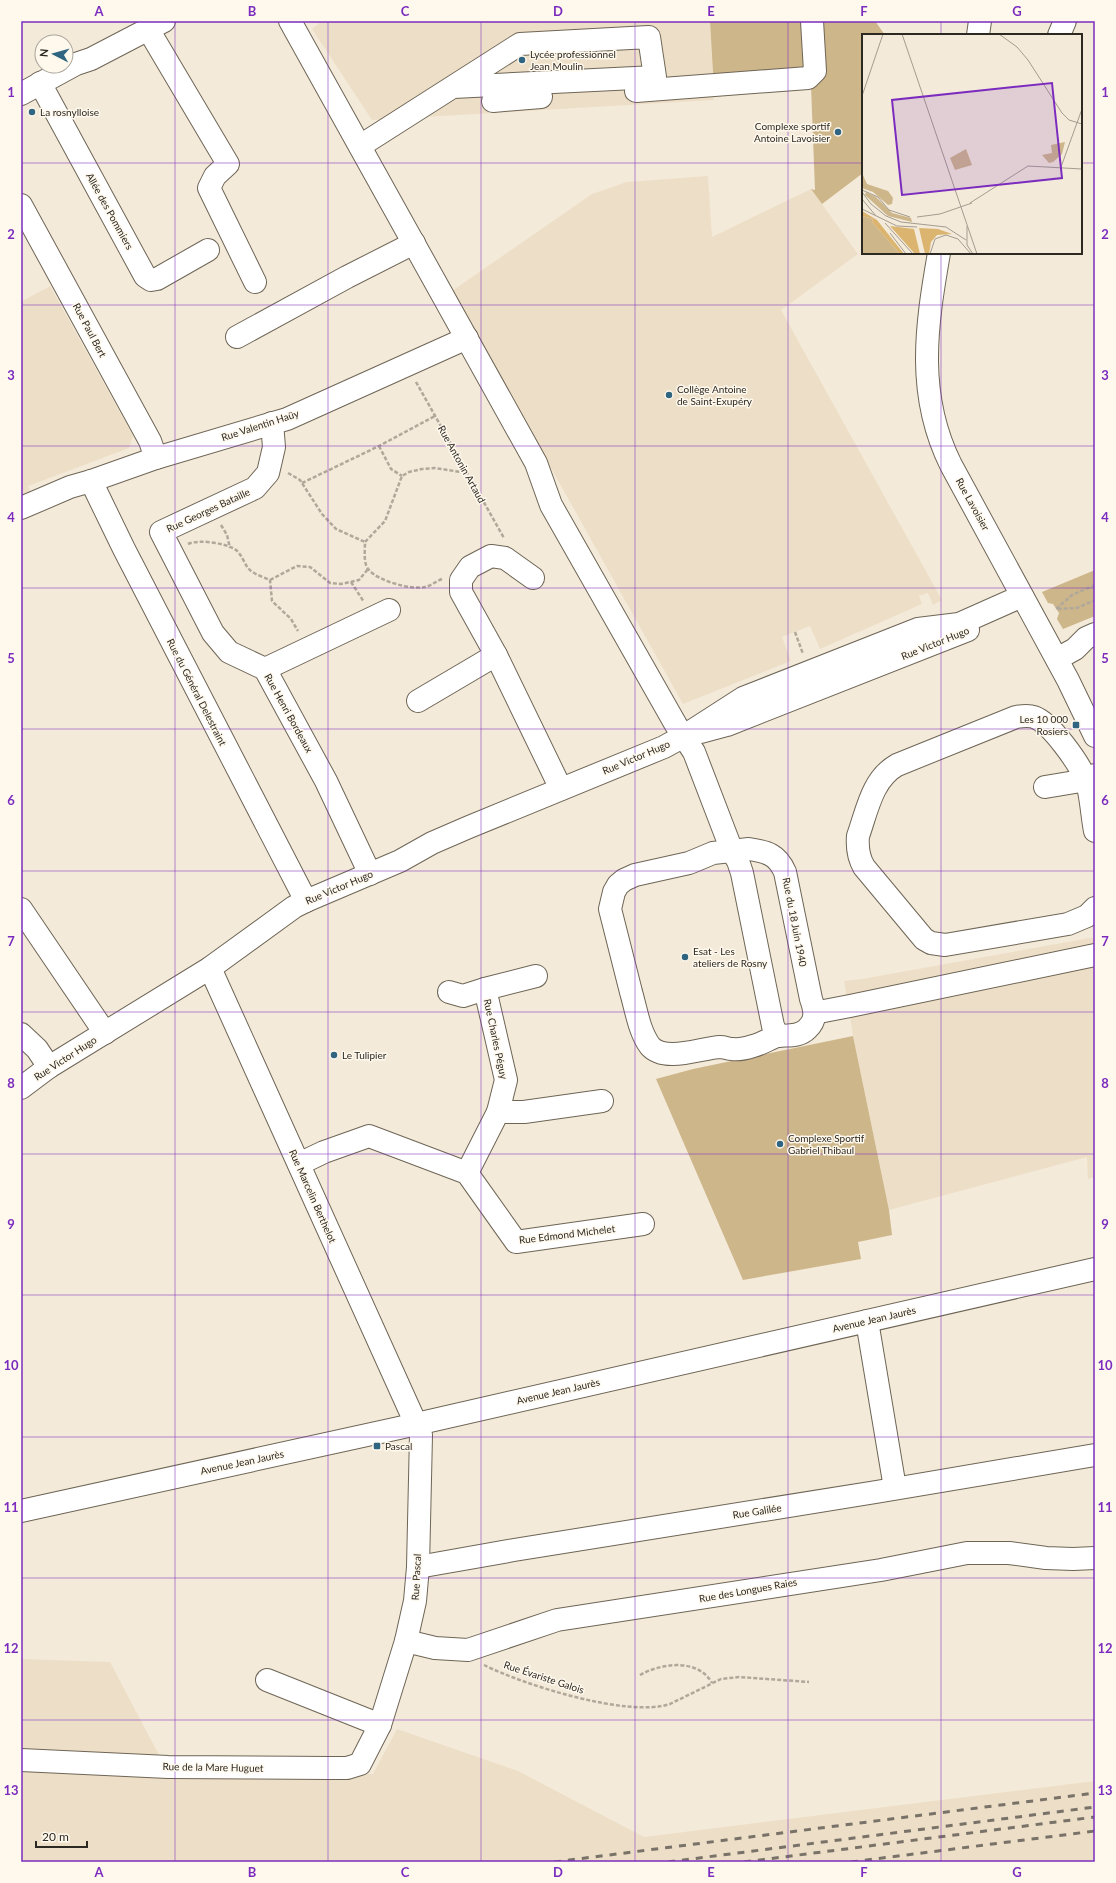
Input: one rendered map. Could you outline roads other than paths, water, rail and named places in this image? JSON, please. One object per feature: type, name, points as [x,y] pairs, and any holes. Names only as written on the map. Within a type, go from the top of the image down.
[{"type":"street","points":[[290,21],[536,463],[551,505],[672,718],[694,752],[742,873],[773,1026],[778,1036]]},
{"type":"street","points":[[493,101],[808,78],[815,71],[812,21]]},
{"type":"street","points":[[978,34],[980,21]]},
{"type":"street","points":[[1059,34],[1065,21]]},
{"type":"street","points":[[21,94],[76,64],[91,59],[156,25],[228,164],[215,176],[209,188],[255,282]]},
{"type":"street","points":[[360,146],[520,44],[649,37],[655,77],[453,87]]},
{"type":"street","name":"Allée des Pommiers","points":[[40,83],[145,276],[151,280],[157,279],[208,250]]},
{"type":"street","name":"Rue Paul Bert","points":[[21,205],[150,441],[156,458]]},
{"type":"street","points":[[236,338],[347,277],[414,243]]},
{"type":"street","name":"Rue Lavoisier","points":[[939,254],[930,309],[926,359],[927,379],[939,438],[951,465],[1025,601],[1076,652],[1095,736]]},
{"type":"street","name":"Rue Valentin Haüy","points":[[21,508],[70,487],[156,458],[286,419],[467,338]]},
{"type":"street","name":"Rue Georges Bataille","points":[[161,532],[255,488],[268,473],[271,462],[274,448],[272,423]]},
{"type":"street","name":"Rue du Général Delestraint","points":[[91,481],[306,901]]},
{"type":"street","name":"Rue Henri Bordeaux","points":[[161,532],[213,633],[229,652],[265,669],[326,781],[370,874]]},
{"type":"street","points":[[533,578],[506,558],[491,556],[470,567],[461,580],[461,592],[496,656],[561,789]]},
{"type":"street","name":"Rue Victor Hugo","points":[[21,1088],[49,1067],[210,968],[306,901],[400,861],[432,843],[664,746],[684,736],[727,725],[959,634],[1025,601]]},
{"type":"street","points":[[265,669],[389,610]]},
{"type":"street","points":[[1076,652],[1086,638],[1095,634]]},
{"type":"street","points":[[418,701],[496,656]]},
{"type":"street","points":[[1095,831],[1091,778],[1049,727],[1034,717],[1027,716],[1016,717],[888,770],[877,784],[858,836],[857,845],[860,861],[864,867],[924,939],[931,943],[945,945],[1068,924],[1087,916],[1095,908]]},
{"type":"street","points":[[1046,787],[1091,778]]},
{"type":"street","name":"Rue du 18 Juin 1940","points":[[749,849],[756,850],[776,857],[781,863],[785,872],[811,999],[816,1011],[813,1021],[806,1031],[785,1037],[778,1036],[766,1043],[747,1047],[736,1049],[719,1047],[670,1054],[656,1051],[645,1037],[637,1016],[610,909],[611,900],[618,885],[624,880],[635,875],[689,863],[713,853],[732,851],[749,849]]},
{"type":"street","points":[[21,909],[106,1032]]},
{"type":"street","points":[[816,1011],[850,1006],[1095,955]]},
{"type":"street","name":"Rue Marcelin Berthelot","points":[[210,968],[416,1424]]},
{"type":"street","name":"Rue Charles Péguy","points":[[449,992],[463,996],[536,976]]},
{"type":"street","name":"Rue Charles Péguy","points":[[467,1173],[498,1112],[506,1080],[485,990]]},
{"type":"street","points":[[21,1034],[37,1049],[49,1067]]},
{"type":"street","points":[[498,1112],[524,1112],[602,1101]]},
{"type":"street","points":[[299,1164],[324,1152],[369,1136],[467,1173]]},
{"type":"street","name":"Rue Edmond Michelet","points":[[467,1173],[516,1242],[643,1224]]},
{"type":"street","name":"Avenue Jean Jaurès","points":[[21,1511],[416,1424],[1095,1269]]},
{"type":"street","points":[[867,1320],[895,1488]]},
{"type":"street","name":"Rue Pascal","points":[[380,1725],[406,1641],[415,1601],[418,1567],[420,1435],[416,1424]]},
{"type":"street","name":"Rue Galilée","points":[[418,1567],[1095,1455]]},
{"type":"street","name":"Rue des Longues Raies","points":[[406,1641],[435,1648],[468,1650],[557,1620],[881,1570],[960,1554],[980,1552],[1009,1553],[1052,1558],[1095,1558]]},
{"type":"street","points":[[267,1680],[380,1725]]},
{"type":"street","name":"Rue de la Mare Huguet","points":[[21,1760],[168,1767],[347,1768],[360,1764],[380,1725]]},
{"type":"railway","points":[[554,1862],[1095,1793]]},
{"type":"railway","points":[[668,1862],[1095,1807]]},
{"type":"railway","points":[[744,1862],[1095,1817]]},
{"type":"railway","points":[[851,1862],[1095,1831]]},
{"type":"place","name":"Lycée professionnel Jean Moulin","points":[[522,60]]},
{"type":"place","name":"La rosnylloise","points":[[32,112]]},
{"type":"place","name":"Complexe sportif Antoine Lavoisier","points":[[838,132]]},
{"type":"place","name":"Collège Antoine de Saint-Exupéry","points":[[669,395]]},
{"type":"place","name":"Les 10 000 Rosiers","points":[[1076,725]]},
{"type":"place","name":"Esat - Les ateliers de Rosny","points":[[685,957]]},
{"type":"place","name":"Le Tulipier","points":[[334,1055]]},
{"type":"place","name":"Complexe Sportif Gabriel Thibaul","points":[[780,1144]]},
{"type":"place","name":"Pascal","points":[[377,1446]]}]
